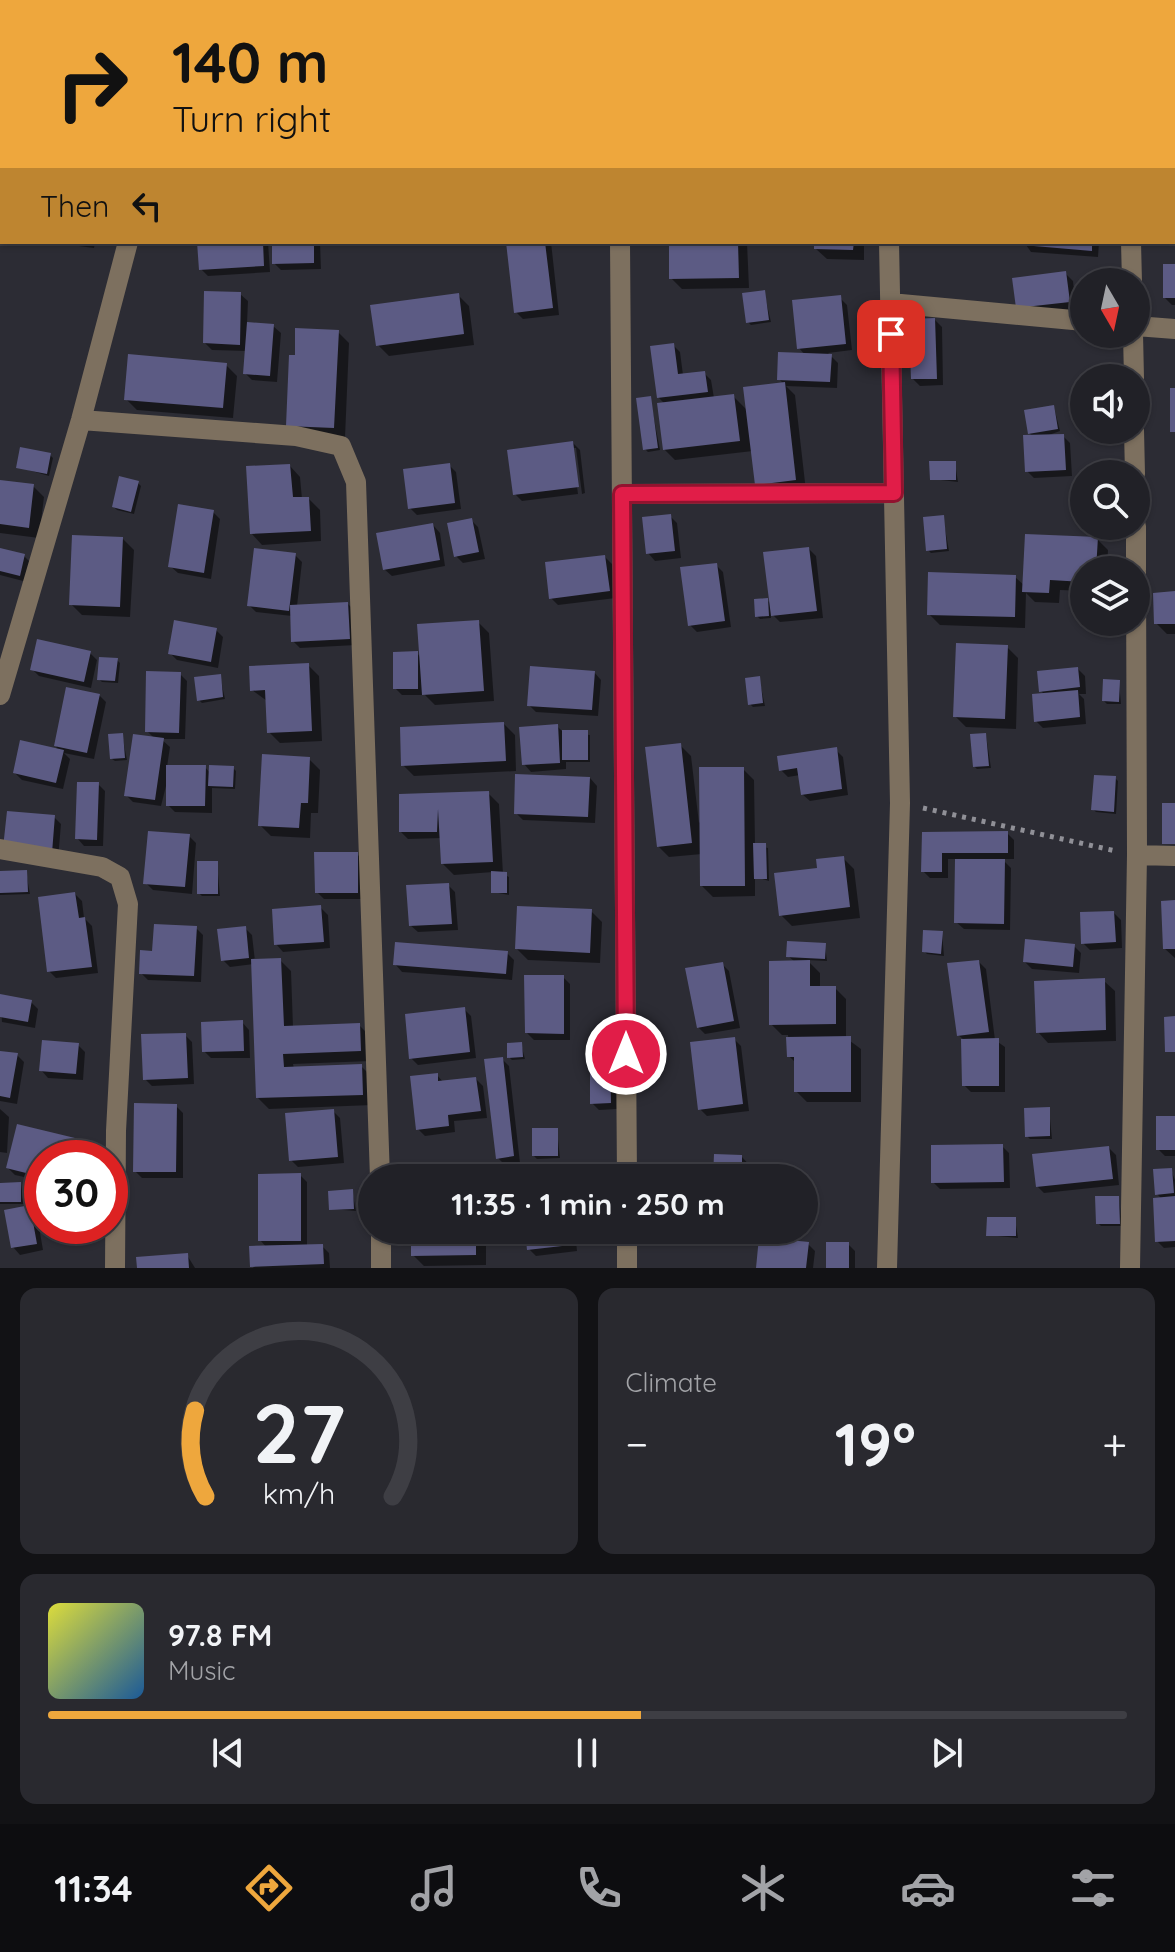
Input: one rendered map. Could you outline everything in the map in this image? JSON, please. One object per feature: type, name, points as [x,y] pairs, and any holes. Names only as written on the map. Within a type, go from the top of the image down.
[{"type":"street","points":[[0,695],[81,420],[127,244]]},
{"type":"street","points":[[620,244],[627,1164]]},
{"type":"street","points":[[887,1268],[900,803],[889,244]]},
{"type":"street","points":[[1131,244],[1132,268]]},
{"type":"street","points":[[890,303],[1070,320]]},
{"type":"street","points":[[1150,327],[1175,329]]},
{"type":"street","points":[[81,420],[296,436],[341,446],[356,482],[380,1164]]},
{"type":"street","points":[[622,494],[894,493]]},
{"type":"street","points":[[1130,1268],[1137,855],[1136,636]]},
{"type":"street","points":[[0,849],[102,867],[120,877],[128,904],[116,1131],[115,1268]]},
{"type":"street","points":[[1137,855],[1175,856]]},
{"type":"street","points":[[381,1244],[381,1268]]},
{"type":"street","points":[[627,1244],[627,1268]]},
{"type":"path","points":[[900,803],[1137,855]]},
{"type":"building","points":[[197,244],[263,244],[264,266],[199,270]]},
{"type":"building","points":[[272,244],[314,244],[314,263],[272,264]]},
{"type":"building","points":[[506,244],[545,244],[553,308],[514,313]]},
{"type":"building","points":[[669,244],[738,244],[739,278],[669,279]]},
{"type":"building","points":[[814,244],[854,244],[853,250],[814,249]]},
{"type":"building","points":[[1092,244],[1092,251],[1022,245]]},
{"type":"building","points":[[1163,264],[1175,264],[1175,298],[1163,298]]},
{"type":"building","points":[[1066,271],[1070,302],[1016,308],[1012,278]]},
{"type":"building","points":[[765,290],[769,320],[746,323],[742,293]]},
{"type":"building","points":[[204,291],[241,292],[240,345],[203,343]]},
{"type":"building","points":[[459,293],[464,334],[376,346],[370,305]]},
{"type":"building","points":[[841,295],[846,344],[797,349],[792,300]]},
{"type":"building","points":[[935,318],[937,379],[911,379],[909,319]]},
{"type":"building","points":[[247,322],[274,324],[270,376],[243,374]]},
{"type":"building","points":[[295,328],[339,330],[334,428],[286,426],[289,355],[295,355]]},
{"type":"building","points":[[674,343],[678,374],[705,371],[708,392],[657,398],[650,346]]},
{"type":"building","points":[[778,352],[832,354],[830,382],[777,380]]},
{"type":"building","points":[[128,354],[227,363],[223,408],[124,400]]},
{"type":"building","points":[[785,382],[796,480],[755,485],[743,387]]},
{"type":"building","points":[[1170,388],[1175,388],[1175,432],[1170,432]]},
{"type":"building","points":[[734,394],[740,441],[663,450],[657,403]]},
{"type":"building","points":[[651,396],[658,448],[643,450],[636,398]]},
{"type":"building","points":[[1054,405],[1058,429],[1028,434],[1024,410]]},
{"type":"building","points":[[1064,434],[1066,470],[1025,472],[1023,435]]},
{"type":"building","points":[[573,441],[579,487],[513,495],[507,450]]},
{"type":"building","points":[[20,447],[51,453],[47,474],[16,468]]},
{"type":"building","points":[[929,461],[956,461],[956,480],[930,480]]},
{"type":"building","points":[[450,463],[455,503],[408,509],[403,469]]},
{"type":"building","points":[[290,464],[293,497],[309,497],[311,531],[250,534],[246,466]]},
{"type":"building","points":[[119,476],[139,481],[131,512],[112,507]]},
{"type":"building","points":[[0,480],[34,484],[29,528],[0,524]]},
{"type":"building","points":[[178,504],[214,510],[204,573],[168,567]]},
{"type":"building","points":[[671,514],[675,551],[646,554],[642,517]]},
{"type":"building","points":[[944,515],[947,549],[926,551],[923,517]]},
{"type":"building","points":[[472,518],[479,552],[454,557],[447,523]]},
{"type":"building","points":[[433,523],[440,560],[383,570],[376,533]]},
{"type":"building","points":[[1025,534],[1098,540],[1097,556],[1070,556],[1070,581],[1050,580],[1049,593],[1022,592]]},
{"type":"building","points":[[72,535],[123,537],[120,607],[69,605]]},
{"type":"building","points":[[809,547],[817,611],[771,616],[763,552]]},
{"type":"building","points":[[0,548],[25,554],[20,576],[0,571]]},
{"type":"building","points":[[254,548],[296,553],[289,611],[247,606]]},
{"type":"building","points":[[605,555],[610,591],[549,599],[545,562]]},
{"type":"building","points":[[717,563],[725,621],[688,626],[680,567]]},
{"type":"building","points":[[928,572],[1016,575],[1015,617],[927,615]]},
{"type":"building","points":[[1175,591],[1175,624],[1154,624],[1153,593]]},
{"type":"building","points":[[768,598],[769,616],[755,617],[754,599]]},
{"type":"building","points":[[348,602],[350,639],[291,642],[290,605]]},
{"type":"building","points":[[174,620],[217,628],[211,662],[168,654]]},
{"type":"building","points":[[479,620],[484,691],[422,695],[417,624]]},
{"type":"building","points":[[37,639],[91,651],[84,682],[30,670]]},
{"type":"building","points":[[956,643],[1008,645],[1005,719],[953,717]]},
{"type":"building","points":[[418,651],[418,689],[393,689],[393,652]]},
{"type":"building","points":[[99,657],[118,658],[115,681],[97,680]]},
{"type":"building","points":[[309,663],[312,731],[267,733],[265,690],[250,691],[249,666]]},
{"type":"building","points":[[530,666],[595,671],[592,710],[527,706]]},
{"type":"building","points":[[1078,667],[1080,687],[1039,692],[1037,671]]},
{"type":"building","points":[[146,671],[181,672],[179,733],[145,732]]},
{"type":"building","points":[[221,674],[223,697],[197,701],[194,677]]},
{"type":"building","points":[[760,676],[763,703],[748,705],[745,678]]},
{"type":"building","points":[[1103,679],[1120,680],[1119,702],[1102,701]]},
{"type":"building","points":[[66,687],[100,694],[87,753],[54,746]]},
{"type":"building","points":[[1078,690],[1080,717],[1034,722],[1032,694]]},
{"type":"building","points":[[504,722],[506,761],[401,766],[400,727]]},
{"type":"building","points":[[558,724],[560,763],[522,765],[519,727]]},
{"type":"building","points":[[562,730],[588,730],[588,760],[562,760]]},
{"type":"building","points":[[123,733],[125,758],[110,759],[108,734]]},
{"type":"building","points":[[986,733],[989,766],[973,767],[970,734]]},
{"type":"building","points":[[133,734],[164,738],[155,800],[124,796]]},
{"type":"building","points":[[20,740],[64,750],[56,783],[13,773]]},
{"type":"building","points":[[681,743],[692,843],[657,847],[645,747]]},
{"type":"building","points":[[837,747],[842,789],[801,795],[797,768],[779,771],[777,756]]},
{"type":"building","points":[[262,754],[310,757],[308,803],[301,803],[299,828],[258,826]]},
{"type":"building","points":[[166,765],[206,765],[205,806],[166,806]]},
{"type":"building","points":[[209,765],[234,766],[233,787],[208,786]]},
{"type":"building","points":[[699,767],[744,767],[745,886],[700,886]]},
{"type":"building","points":[[515,774],[590,777],[588,817],[514,814]]},
{"type":"building","points":[[1094,775],[1116,776],[1114,812],[1091,810]]},
{"type":"building","points":[[77,782],[99,782],[97,840],[75,839]]},
{"type":"building","points":[[489,791],[493,862],[441,864],[438,809],[437,832],[399,832],[399,794]]},
{"type":"building","points":[[1162,803],[1175,803],[1175,844],[1162,844]]},
{"type":"building","points":[[7,811],[55,815],[52,853],[3,848]]},
{"type":"building","points":[[148,831],[190,834],[185,887],[143,884]]},
{"type":"building","points":[[1008,831],[1008,853],[942,853],[942,872],[921,872],[922,832]]},
{"type":"building","points":[[753,843],[766,843],[767,879],[754,879]]},
{"type":"building","points":[[314,852],[358,852],[358,893],[315,893]]},
{"type":"building","points":[[844,856],[850,907],[779,916],[774,873],[817,868],[816,859]]},
{"type":"building","points":[[955,859],[1005,859],[1004,924],[954,923]]},
{"type":"building","points":[[197,861],[218,861],[218,894],[197,894]]},
{"type":"building","points":[[27,870],[28,892],[0,893],[0,871]]},
{"type":"building","points":[[491,871],[507,872],[507,893],[491,893]]},
{"type":"building","points":[[449,883],[452,924],[409,926],[406,885]]},
{"type":"building","points":[[75,892],[79,918],[85,917],[92,967],[47,972],[38,897]]},
{"type":"building","points":[[1175,900],[1175,949],[1163,949],[1161,901]]},
{"type":"building","points":[[321,905],[324,942],[274,945],[272,909]]},
{"type":"building","points":[[517,906],[592,909],[590,953],[515,949]]},
{"type":"building","points":[[1114,911],[1116,942],[1081,944],[1080,912]]},
{"type":"building","points":[[154,924],[197,926],[194,976],[139,974],[140,950],[152,951]]},
{"type":"building","points":[[246,926],[249,958],[221,961],[217,929]]},
{"type":"building","points":[[923,930],[943,931],[941,954],[922,952]]},
{"type":"building","points":[[1025,939],[1075,944],[1073,967],[1023,962]]},
{"type":"building","points":[[787,941],[826,943],[825,959],[786,957]]},
{"type":"building","points":[[395,942],[508,951],[506,974],[393,965]]},
{"type":"building","points":[[281,958],[284,1026],[360,1023],[361,1051],[283,1054],[284,1067],[362,1064],[363,1095],[256,1098],[251,959]]},
{"type":"building","points":[[810,960],[810,986],[836,986],[836,1024],[769,1025],[769,961]]},
{"type":"building","points":[[979,960],[989,1032],[957,1036],[947,963]]},
{"type":"building","points":[[723,962],[734,1021],[697,1028],[685,968]]},
{"type":"building","points":[[524,975],[564,975],[564,1034],[525,1033]]},
{"type":"building","points":[[1105,978],[1106,1030],[1036,1033],[1034,981]]},
{"type":"building","points":[[0,994],[32,1000],[28,1022],[0,1017]]},
{"type":"building","points":[[465,1007],[470,1052],[409,1059],[405,1014]]},
{"type":"building","points":[[1175,1016],[1175,1052],[1165,1052],[1164,1017]]},
{"type":"building","points":[[243,1020],[244,1051],[202,1052],[201,1022]]},
{"type":"building","points":[[186,1033],[188,1078],[143,1080],[141,1034]]},
{"type":"building","points":[[851,1036],[851,1092],[794,1092],[794,1057],[787,1057],[786,1037]]},
{"type":"building","points":[[735,1037],[743,1104],[698,1110],[690,1042]]},
{"type":"building","points":[[999,1038],[999,1086],[962,1086],[961,1039]]},
{"type":"building","points":[[42,1040],[79,1043],[76,1074],[39,1071]]},
{"type":"building","points":[[522,1042],[523,1057],[507,1058],[507,1043]]},
{"type":"building","points":[[0,1051],[18,1053],[10,1098],[0,1096]]},
{"type":"building","points":[[590,1052],[610,1052],[611,1103],[590,1104]]},
{"type":"building","points":[[503,1057],[514,1156],[496,1159],[484,1059]]},
{"type":"building","points":[[438,1073],[438,1081],[476,1077],[481,1111],[448,1115],[449,1126],[416,1130],[410,1076]]},
{"type":"building","points":[[134,1103],[177,1104],[176,1172],[133,1172]]},
{"type":"building","points":[[1050,1107],[1050,1136],[1025,1137],[1024,1108]]},
{"type":"building","points":[[334,1109],[338,1157],[289,1161],[285,1113]]},
{"type":"building","points":[[1156,1116],[1175,1116],[1175,1150],[1156,1150]]},
{"type":"building","points":[[17,1124],[75,1138],[24,1140],[24,1172],[6,1168]]},
{"type":"building","points":[[532,1128],[558,1128],[558,1156],[532,1156]]},
{"type":"building","points":[[1003,1144],[1004,1182],[931,1183],[931,1145]]},
{"type":"building","points":[[1109,1146],[1113,1179],[1036,1187],[1032,1154]]},
{"type":"building","points":[[714,1154],[742,1155],[742,1164],[714,1164]]},
{"type":"building","points":[[1172,1168],[1174,1193],[1155,1195],[1153,1169]]},
{"type":"building","points":[[301,1173],[301,1241],[258,1241],[258,1174]]},
{"type":"building","points":[[21,1182],[21,1202],[0,1202],[0,1183]]},
{"type":"building","points":[[353,1189],[354,1209],[329,1210],[328,1191]]},
{"type":"building","points":[[1095,1196],[1119,1196],[1120,1224],[1096,1224]]},
{"type":"building","points":[[1175,1196],[1175,1241],[1155,1242],[1153,1198]]},
{"type":"building","points":[[24,1206],[24,1244],[37,1244],[11,1248],[4,1210]]},
{"type":"building","points":[[987,1217],[1016,1217],[1016,1236],[986,1236]]},
{"type":"building","points":[[826,1242],[849,1242],[849,1268],[826,1268]]},
{"type":"building","points":[[323,1244],[324,1264],[250,1267],[249,1246]]},
{"type":"building","points":[[411,1244],[476,1244],[476,1255],[411,1256]]},
{"type":"building","points":[[526,1244],[571,1245],[527,1250]]},
{"type":"building","points":[[758,1244],[809,1244],[806,1268],[756,1268]]},
{"type":"building","points":[[188,1253],[189,1268],[137,1268],[136,1257]]},
{"type":"route","points":[[626,1054],[622,494],[894,493],[891,334]]}]
